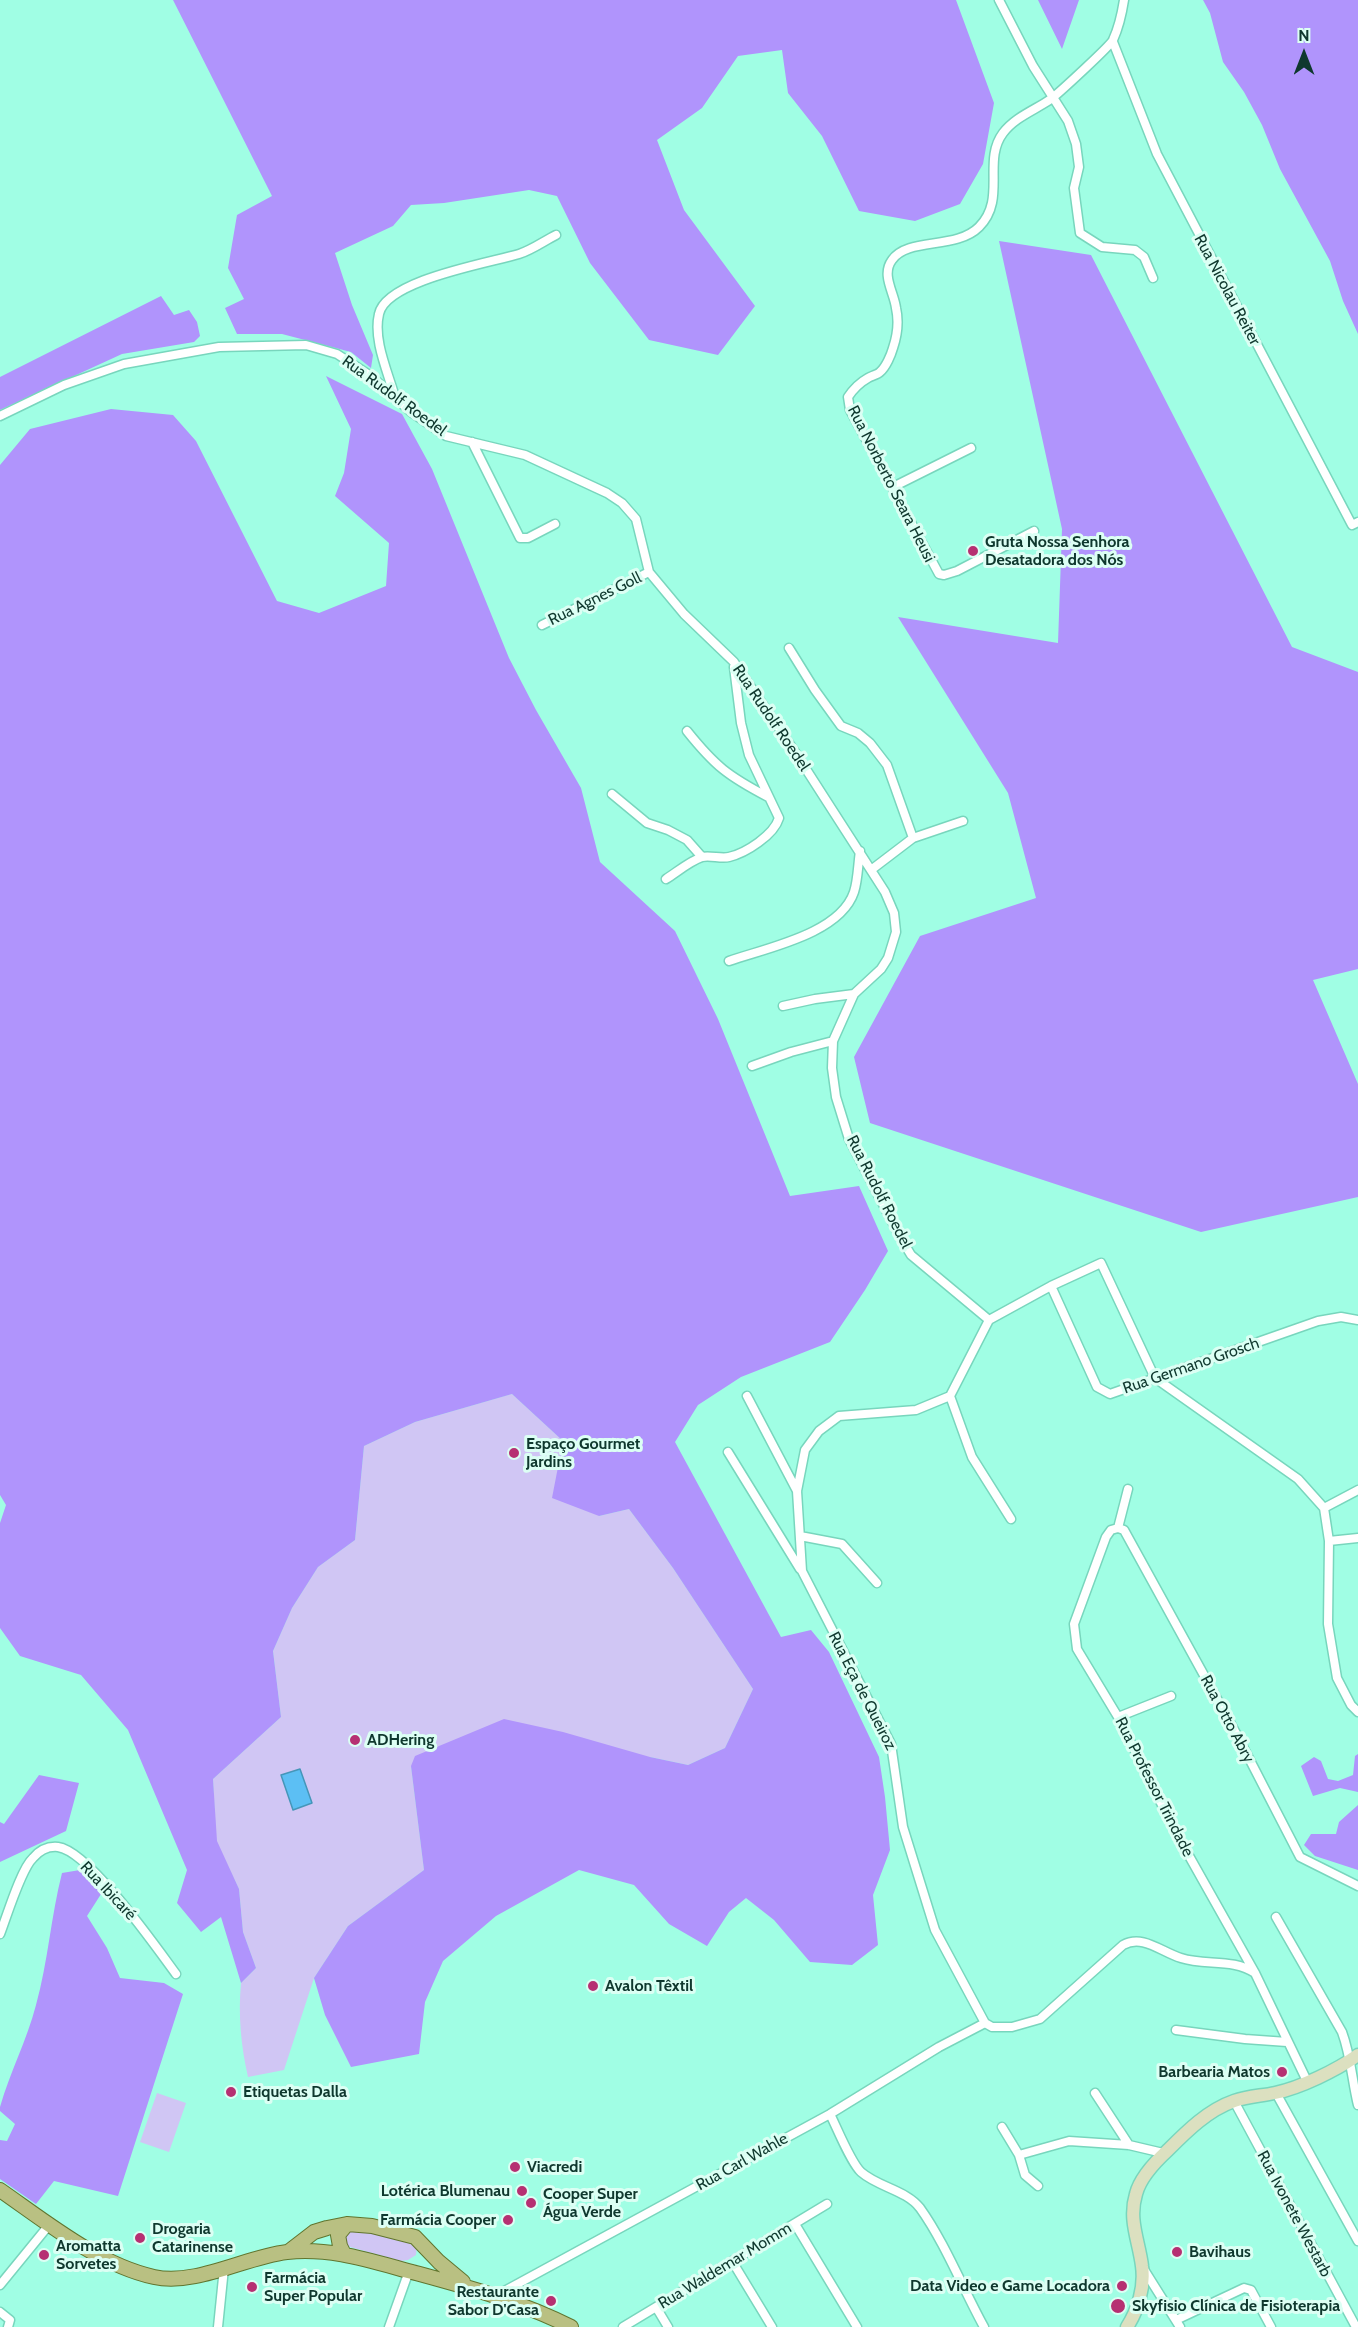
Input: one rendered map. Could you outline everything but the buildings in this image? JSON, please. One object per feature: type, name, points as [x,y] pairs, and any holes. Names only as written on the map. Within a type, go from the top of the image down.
[{"type":"main road","points":[[1127,2327],[1134,2315],[1139,2298],[1143,2267],[1133,2225],[1133,2207],[1136,2191],[1148,2172],[1192,2127],[1215,2110],[1254,2095],[1276,2093],[1332,2072],[1354,2058]]},
{"type":"main road","points":[[0,2190],[49,2224],[116,2263],[156,2277],[178,2278],[288,2252],[344,2254],[496,2295],[548,2315],[570,2327]]},
{"type":"main road","points":[[288,2252],[314,2232],[348,2224],[361,2224],[415,2237],[426,2250],[467,2286]]},
{"type":"main road","points":[[344,2254],[338,2235],[348,2224]]},
{"type":"main road","points":[[409,2271],[418,2265],[426,2250]]},
{"type":"street","points":[[999,0],[1033,66],[1068,121],[1076,144],[1079,167],[1074,188],[1080,233],[1102,247],[1135,250],[1144,256],[1153,278]]},
{"type":"street","name":"Rua Norberto Seara Heusi","points":[[1034,531],[957,571],[944,575],[939,574],[850,410],[848,397],[855,387],[880,372],[892,351],[897,309],[887,270],[892,259],[904,251],[957,240],[972,234],[980,226],[986,218],[995,193],[993,160],[995,148],[1002,134],[1012,124],[1052,98],[1113,42],[1122,16],[1124,0]]},
{"type":"street","name":"Rua Nicolau Reiter","points":[[1113,42],[1157,154],[1172,184],[1352,525],[1358,522]]},
{"type":"street","points":[[394,395],[377,331],[379,311],[388,300],[416,283],[521,253],[556,235]]},
{"type":"street","name":"Rua Rudolf Roedel","points":[[0,416],[64,385],[124,364],[219,346],[306,345],[337,354],[371,376],[411,412],[446,436],[525,455],[622,503],[636,519],[649,572],[664,592],[734,662],[885,892],[894,913],[896,932],[888,958],[881,969],[854,994],[833,1041],[832,1068],[836,1096],[849,1139],[898,1235],[911,1255],[989,1320]]},
{"type":"street","points":[[472,442],[520,538],[528,538],[555,524]]},
{"type":"street","points":[[893,487],[971,448]]},
{"type":"street","name":"Rua Agnes Goll","points":[[542,626],[649,572]]},
{"type":"street","points":[[789,648],[815,690],[842,726],[870,743],[887,765],[913,838]]},
{"type":"street","points":[[666,879],[702,856],[728,857],[742,852],[771,830],[778,818],[749,755],[741,723],[734,662]]},
{"type":"street","points":[[687,731],[711,760],[732,778],[768,797]]},
{"type":"street","points":[[612,794],[647,823],[687,840],[702,856]]},
{"type":"street","points":[[871,870],[913,838],[963,821]]},
{"type":"street","points":[[729,960],[809,934],[837,917],[846,908],[855,892],[860,851]]},
{"type":"street","points":[[783,1006],[854,994]]},
{"type":"street","points":[[753,1066],[791,1052],[833,1041]]},
{"type":"street","points":[[1011,1519],[972,1457],[950,1396],[989,1320],[1051,1286],[1101,1263],[1155,1378],[1298,1479],[1324,1508],[1329,1541],[1328,1623],[1337,1678],[1351,1705],[1358,1712]]},
{"type":"street","name":"Rua Germano Grosch","points":[[1051,1286],[1097,1387],[1110,1394],[1318,1321],[1341,1317],[1358,1320]]},
{"type":"street","points":[[747,1396],[797,1491]]},
{"type":"street","name":"Rua Eça de Queiroz","points":[[950,1396],[916,1410],[839,1416],[819,1431],[806,1450],[797,1491],[802,1571],[891,1744],[903,1827],[934,1930],[985,2023]]},
{"type":"street","points":[[728,1452],[802,1571]]},
{"type":"street","name":"Rua Professor Trindade","points":[[1128,1489],[1119,1528],[1111,1530],[1106,1536],[1074,1624],[1077,1649],[1118,1717],[1175,1831],[1255,1973],[1307,2081]]},
{"type":"street","points":[[1324,1508],[1358,1490]]},
{"type":"street","name":"Rua Otto Abry","points":[[1119,1528],[1124,1530],[1239,1737],[1300,1857],[1358,1886]]},
{"type":"street","points":[[800,1536],[842,1544],[878,1582]]},
{"type":"street","points":[[1329,1541],[1358,1538]]},
{"type":"street","points":[[1118,1717],[1171,1696]]},
{"type":"street","name":"Rua Ibicaré","points":[[0,1934],[31,1859],[44,1849],[57,1847],[70,1851],[105,1883],[176,1974]]},
{"type":"street","points":[[1276,1917],[1342,2032],[1354,2058],[1352,2077],[1358,2105]]},
{"type":"street","points":[[985,2023],[992,2026],[1012,2027],[1041,2019],[1130,1941],[1144,1942],[1181,1958],[1229,1964],[1255,1973]]},
{"type":"street","name":"Rua Carl Wahle","points":[[496,2295],[830,2114],[939,2047],[985,2023]]},
{"type":"street","points":[[1176,2030],[1287,2042]]},
{"type":"street","points":[[1095,2092],[1129,2145]]},
{"type":"street","points":[[1276,2093],[1358,2241]]},
{"type":"street","name":"Rua Ivonete Westarb","points":[[1234,2101],[1356,2327]]},
{"type":"street","points":[[830,2114],[858,2170],[918,2206],[984,2327]]},
{"type":"street","points":[[1002,2127],[1019,2155],[1025,2175],[1038,2186]]},
{"type":"street","points":[[1019,2155],[1069,2141],[1129,2145],[1164,2154]]},
{"type":"street","name":"Rua Waldemar Momm","points":[[623,2327],[827,2204]]},
{"type":"street","points":[[0,2285],[49,2224]]},
{"type":"street","points":[[795,2224],[857,2327]]},
{"type":"street","points":[[732,2261],[772,2327]]},
{"type":"street","points":[[1143,2267],[1178,2323],[1244,2288],[1251,2290],[1271,2327]]},
{"type":"street","points":[[218,2327],[224,2268]]},
{"type":"street","points":[[389,2327],[409,2271]]},
{"type":"street","points":[[656,2307],[668,2327]]},
{"type":"street","points":[[0,2312],[10,2320],[8,2327]]},
{"type":"shaded area","points":[[173,0],[956,0],[994,103],[983,164],[960,204],[915,221],[859,211],[822,136],[788,93],[782,50],[738,56],[702,108],[657,140],[684,210],[755,306],[718,355],[649,340],[590,263],[557,196],[529,190],[444,203],[411,205],[393,226],[335,253],[352,305],[373,355],[371,368],[351,352],[282,334],[237,334],[225,308],[244,299],[228,268],[237,215],[272,196]]},
{"type":"shaded area","points":[[1038,0],[1079,0],[1062,49]]},
{"type":"shaded area","points":[[1203,0],[1358,0],[1358,334],[1343,301],[1330,261],[1280,169],[1262,125],[1244,92],[1223,62],[1210,13]]},
{"type":"shaded area","points":[[999,241],[1091,255],[1292,647],[1358,672],[1358,969],[1313,980],[1358,1084],[1358,1197],[1201,1232],[870,1123],[854,1057],[920,936],[1036,898],[1008,793],[898,617],[1058,643],[1062,529]]},
{"type":"shaded area","points":[[161,296],[174,315],[189,310],[197,322],[200,336],[194,342],[122,354],[0,410],[0,377]]},
{"type":"shaded area","points":[[326,376],[402,414],[432,469],[509,658],[581,788],[600,862],[675,931],[718,1019],[790,1196],[859,1186],[888,1251],[830,1342],[741,1377],[698,1405],[675,1442],[781,1637],[811,1630],[829,1652],[879,1757],[890,1850],[873,1895],[878,1945],[852,1965],[810,1962],[774,1920],[746,1898],[729,1912],[707,1946],[669,1924],[634,1885],[579,1870],[496,1916],[443,1961],[425,2002],[419,2054],[351,2067],[325,2015],[314,1978],[348,1926],[424,1870],[411,1766],[415,1756],[504,1719],[688,1765],[725,1748],[753,1689],[673,1568],[629,1509],[599,1516],[552,1498],[563,1441],[512,1394],[415,1422],[364,1446],[355,1540],[318,1567],[292,1608],[273,1651],[281,1717],[213,1779],[217,1841],[239,1889],[243,1932],[256,1968],[241,1983],[221,1917],[201,1932],[177,1903],[187,1870],[128,1730],[81,1675],[20,1656],[0,1628],[0,1523],[6,1505],[0,1495],[0,465],[30,429],[111,409],[173,415],[196,441],[277,601],[319,613],[386,586],[389,543],[335,496],[344,473],[351,429]]},
{"type":"shaded area","name":"ADHering","points":[[512,1394],[563,1441],[599,1516],[629,1509],[673,1568],[753,1689],[725,1748],[688,1765],[650,1757],[411,1766],[424,1870],[348,1926],[314,1978],[284,2070],[248,2077],[241,2030],[241,1983],[256,1968],[243,1932],[239,1889],[216,1841],[213,1779],[281,1717],[273,1651],[292,1608],[318,1567],[355,1540],[364,1446],[415,1422]]},
{"type":"shaded area","points":[[1358,1754],[1358,1792],[1340,1788],[1313,1796],[1301,1766],[1314,1757],[1321,1761],[1328,1779],[1338,1781],[1353,1775],[1355,1756]]},
{"type":"shaded area","points":[[39,1775],[79,1783],[66,1831],[0,1862],[0,1822],[4,1824]]},
{"type":"shaded area","points":[[1358,1805],[1358,1870],[1315,1856],[1304,1845],[1311,1834],[1336,1834],[1339,1822]]},
{"type":"shaded area","points":[[80,1870],[103,1891],[87,1916],[107,1948],[120,1978],[164,1983],[183,1994],[118,2196],[54,2181],[36,2204],[0,2179],[0,2140],[7,2141],[15,2124],[0,2111],[0,2107],[36,2005],[62,1873]]},
{"type":"shaded area","points":[[157,2093],[186,2103],[169,2152],[140,2142]]},
{"type":"shaded area","points":[[353,2228],[406,2239],[417,2246],[416,2255],[401,2261],[350,2247],[346,2244],[346,2234]]},
{"type":"water","points":[[300,1769],[312,1803],[293,1810],[281,1775]]},
{"type":"place","name":"Gruta Nossa Senhora Desatadora dos Nós","points":[[973,551]]},
{"type":"place","name":"Espaço Gourmet Jardins","points":[[514,1453]]},
{"type":"place","name":"ADHering","points":[[355,1740]]},
{"type":"place","name":"Avalon Têxtil","points":[[593,1986]]},
{"type":"place","name":"Barbearia Matos","points":[[1282,2072]]},
{"type":"place","name":"Etiquetas Dalla","points":[[231,2092]]},
{"type":"place","name":"Viacredi","points":[[515,2167]]},
{"type":"place","name":"Lotérica Blumenau","points":[[522,2191]]},
{"type":"place","name":"Cooper Super Água Verde","points":[[531,2203]]},
{"type":"place","name":"Farmácia Cooper","points":[[508,2220]]},
{"type":"place","name":"Drogaria Catarinense","points":[[140,2238]]},
{"type":"place","name":"Bavihaus","points":[[1177,2252]]},
{"type":"place","name":"Aromatta Sorvetes","points":[[44,2255]]},
{"type":"place","name":"Data Video e Game Locadora","points":[[1122,2286]]},
{"type":"place","name":"Farmácia Super Popular","points":[[252,2287]]},
{"type":"place","name":"Restaurante Sabor D'Casa","points":[[551,2301]]},
{"type":"place","name":"Skyfisio Clínica de Fisioterapia","points":[[1118,2306]]}]
